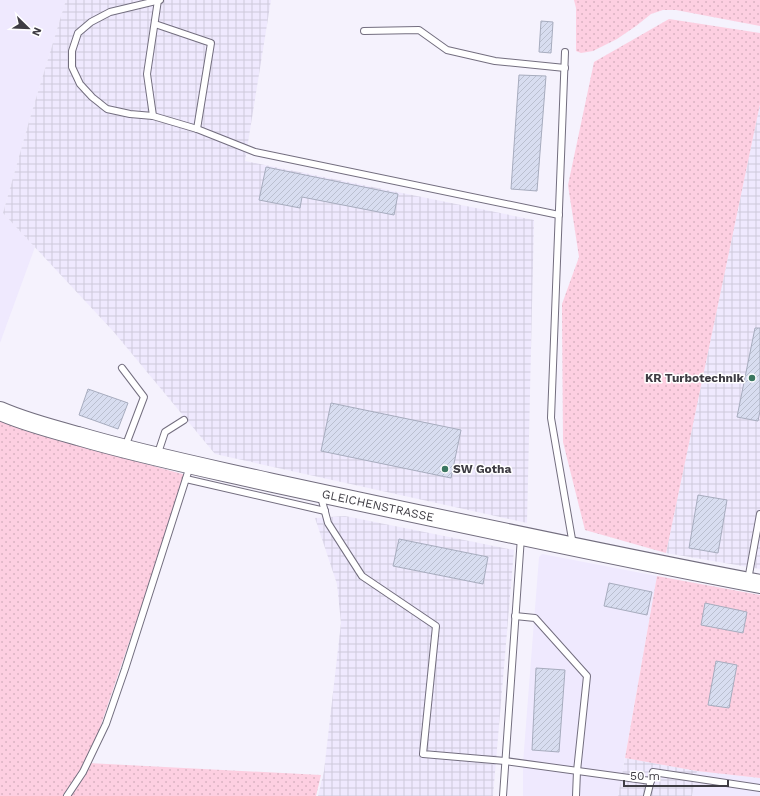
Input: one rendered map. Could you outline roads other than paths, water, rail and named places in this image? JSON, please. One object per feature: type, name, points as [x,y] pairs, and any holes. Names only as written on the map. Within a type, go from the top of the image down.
[{"type":"street","name":"GLEICHENSTRASSE","points":[[0,411],[47,427],[157,457],[188,472],[320,493],[521,536],[754,582]]},
{"type":"lane","points":[[153,116],[146,74],[159,0],[110,12],[91,22],[78,33],[72,51],[72,67],[80,84],[107,109],[130,114],[153,116],[197,129],[255,152],[559,215]]},
{"type":"lane","points":[[155,24],[211,43],[197,129]]},
{"type":"lane","points":[[364,31],[419,30],[447,50],[495,61],[565,68]]},
{"type":"lane","points":[[565,52],[551,418],[573,546]]},
{"type":"lane","points":[[122,368],[144,397],[125,449]]},
{"type":"lane","points":[[157,457],[165,432],[184,420]]},
{"type":"lane","points":[[67,796],[82,772],[106,724],[188,472],[325,511]]},
{"type":"lane","points":[[320,493],[328,523],[362,576],[436,626],[423,754],[505,761],[651,781]]},
{"type":"lane","points":[[754,582],[760,514]]},
{"type":"lane","points":[[503,796],[521,536]]},
{"type":"lane","points":[[515,616],[535,618],[587,676],[577,771],[576,796]]},
{"type":"lane","points":[[648,796],[653,772],[760,788]]},
{"type":"place","name":"KR Turbotechnik","points":[[752,378]]},
{"type":"place","name":"SW Gotha","points":[[445,469]]}]
